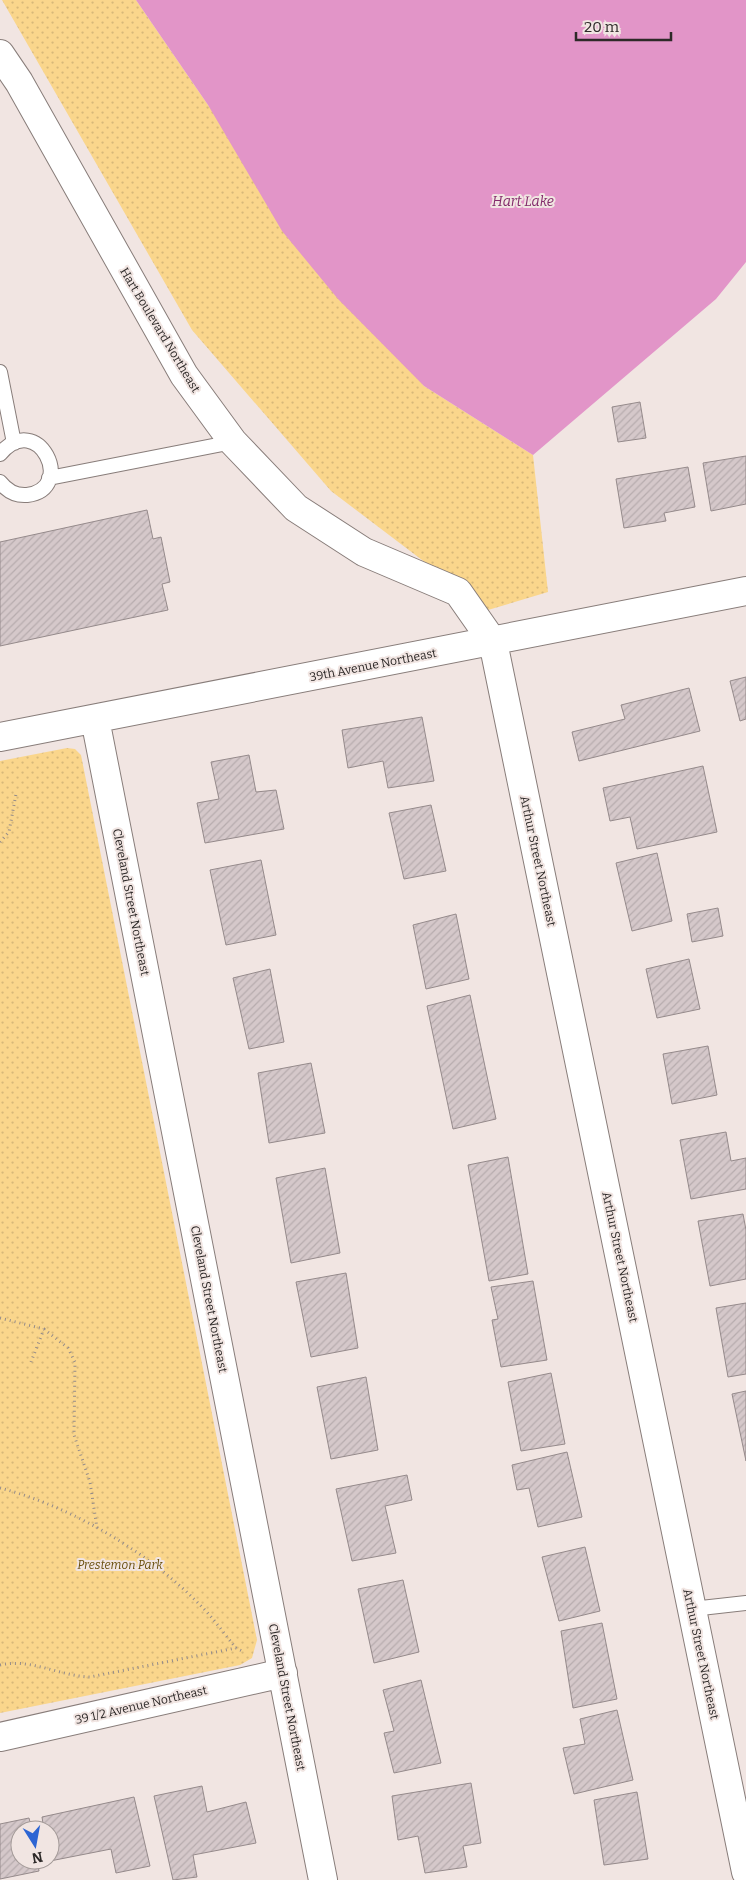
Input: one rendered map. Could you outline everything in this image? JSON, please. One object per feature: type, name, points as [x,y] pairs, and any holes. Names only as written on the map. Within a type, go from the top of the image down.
[{"type":"street","name":"Hart Boulevard Northeast","points":[[4,67],[184,375],[233,442],[296,508],[364,552],[458,592],[493,642]]},
{"type":"street","name":"39th Avenue Northeast","points":[[0,737],[746,591]]},
{"type":"street","name":"Arthur Street Northeast","points":[[493,642],[746,1872]]},
{"type":"street","name":"Cleveland Street Northeast","points":[[95,719],[323,1880]]},
{"type":"street","name":"39 1/2 Avenue Northeast","points":[[0,1737],[283,1673]]},
{"type":"lane","points":[[0,372],[14,443]]},
{"type":"lane","points":[[0,454],[14,443],[32,442],[46,452],[51,470],[49,478],[38,491],[21,495],[12,493],[0,482]]},
{"type":"lane","points":[[49,478],[233,442]]},
{"type":"lane","points":[[692,1609],[746,1602]]},
{"type":"path","points":[[0,842],[9,832],[16,794]]},
{"type":"path","points":[[0,1318],[44,1329],[68,1348],[75,1362],[74,1435],[90,1482],[97,1528]]},
{"type":"path","points":[[31,1362],[44,1329]]},
{"type":"path","points":[[0,1488],[19,1493],[97,1528],[147,1558],[202,1607],[236,1648],[283,1673]]},
{"type":"path","points":[[0,1665],[27,1663],[75,1676],[90,1677],[236,1648]]},
{"type":"green space","points":[[2,0],[136,0],[208,105],[424,386],[533,455],[548,592],[488,610],[331,491],[192,330]]},
{"type":"green space","name":"Prestemon Park","points":[[67,748],[75,749],[81,755],[257,1640],[252,1658],[240,1665],[0,1713],[0,761]]},
{"type":"water","name":"Hart Lake","points":[[136,0],[746,0],[746,262],[716,299],[533,455],[424,386],[338,299],[282,231],[208,105]]},
{"type":"building","points":[[640,402],[646,438],[618,442],[612,407]]},
{"type":"building","points":[[746,456],[746,504],[711,511],[703,463]]},
{"type":"building","points":[[688,467],[695,507],[664,513],[666,521],[624,528],[616,479]]},
{"type":"building","points":[[147,510],[153,539],[161,537],[170,582],[162,584],[168,610],[0,646],[0,542]]},
{"type":"building","points":[[746,677],[746,719],[740,721],[730,681]]},
{"type":"building","points":[[689,688],[700,731],[579,761],[572,732],[625,719],[621,705]]},
{"type":"building","points":[[422,717],[434,781],[388,788],[383,761],[348,768],[342,730]]},
{"type":"building","points":[[249,755],[256,792],[276,790],[284,829],[205,843],[197,803],[219,799],[211,762]]},
{"type":"building","points":[[703,766],[717,832],[637,849],[630,817],[610,821],[603,788]]},
{"type":"building","points":[[431,805],[446,871],[404,879],[389,813]]},
{"type":"building","points":[[657,853],[672,921],[632,931],[616,863]]},
{"type":"building","points":[[261,860],[276,935],[226,945],[210,870]]},
{"type":"building","points":[[718,908],[723,936],[692,942],[687,914]]},
{"type":"building","points":[[456,914],[469,979],[426,989],[413,925]]},
{"type":"building","points":[[689,959],[700,1009],[657,1018],[646,969]]},
{"type":"building","points":[[270,969],[284,1042],[249,1049],[233,978]]},
{"type":"building","points":[[470,995],[496,1119],[453,1129],[427,1006]]},
{"type":"building","points":[[708,1046],[717,1095],[672,1104],[663,1054]]},
{"type":"building","points":[[311,1063],[325,1133],[269,1143],[258,1073]]},
{"type":"building","points":[[726,1132],[731,1161],[746,1158],[746,1189],[691,1199],[680,1140]]},
{"type":"building","points":[[508,1157],[528,1274],[489,1281],[468,1165]]},
{"type":"building","points":[[325,1168],[340,1253],[291,1263],[276,1178]]},
{"type":"building","points":[[743,1214],[746,1230],[746,1279],[710,1286],[698,1221]]},
{"type":"building","points":[[346,1273],[358,1348],[311,1357],[296,1282]]},
{"type":"building","points":[[533,1281],[547,1360],[501,1367],[492,1320],[498,1319],[491,1287]]},
{"type":"building","points":[[746,1303],[746,1374],[728,1377],[716,1308]]},
{"type":"building","points":[[551,1373],[565,1444],[521,1451],[508,1382]]},
{"type":"building","points":[[366,1377],[378,1450],[331,1459],[317,1387]]},
{"type":"building","points":[[746,1391],[746,1461],[732,1394]]},
{"type":"building","points":[[567,1452],[582,1517],[538,1527],[529,1488],[517,1490],[512,1465]]},
{"type":"building","points":[[407,1475],[412,1500],[385,1506],[396,1553],[352,1561],[336,1489]]},
{"type":"building","points":[[585,1547],[600,1611],[559,1621],[542,1557]]},
{"type":"building","points":[[403,1580],[419,1652],[374,1663],[358,1589]]},
{"type":"building","points":[[602,1623],[617,1699],[573,1708],[561,1631]]},
{"type":"building","points":[[421,1680],[441,1763],[394,1773],[384,1733],[394,1731],[383,1690]]},
{"type":"building","points":[[617,1710],[633,1780],[574,1794],[563,1748],[585,1744],[580,1719]]},
{"type":"building","points":[[471,1783],[481,1843],[463,1846],[467,1867],[425,1873],[418,1836],[398,1840],[392,1796]]},
{"type":"building","points":[[202,1786],[207,1812],[246,1802],[256,1843],[193,1855],[197,1877],[173,1880],[154,1796]]},
{"type":"building","points":[[637,1792],[648,1859],[604,1865],[594,1800]]},
{"type":"building","points":[[134,1797],[150,1866],[116,1873],[111,1849],[60,1859],[60,1820],[42,1820],[42,1817]]},
{"type":"building","points":[[10,1822],[10,1870],[39,1871],[0,1879],[0,1824]]}]
